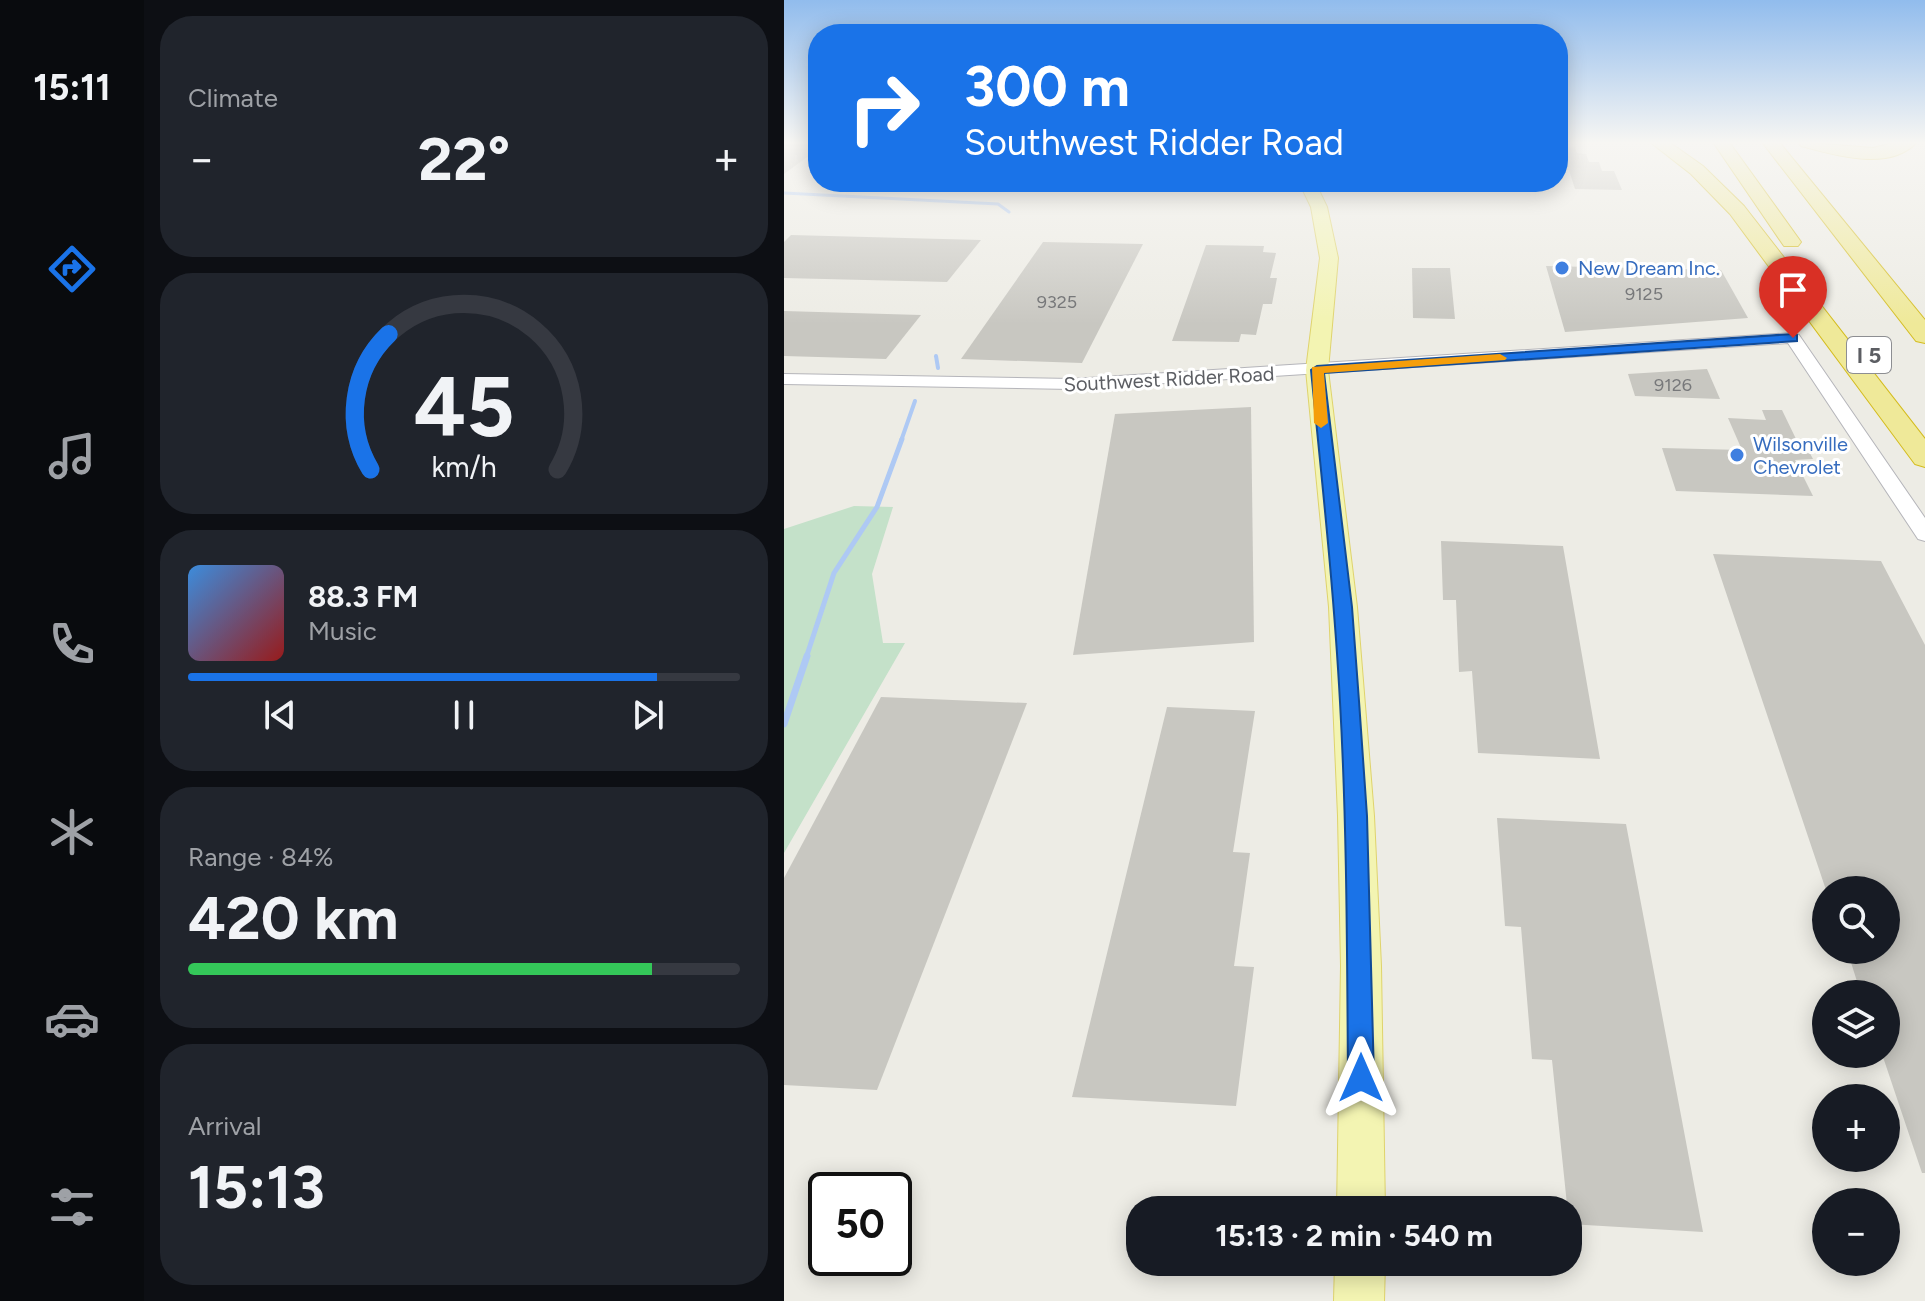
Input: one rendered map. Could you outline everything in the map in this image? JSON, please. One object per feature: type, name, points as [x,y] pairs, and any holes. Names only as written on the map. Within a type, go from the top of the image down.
[{"type":"highway","name":"I 5","points":[[1730,203],[1925,458]]},
{"type":"highway","name":"I 5","points":[[1764,203],[1925,437]]},
{"type":"highway","name":"I 5","points":[[1819,203],[1925,336]]},
{"type":"main road","points":[[1317,203],[1329,258],[1317,370],[1343,607],[1356,802],[1361,981],[1361,1196]]},
{"type":"main road","points":[[1359,1301],[1360,1276]]},
{"type":"street","name":"Southwest Ridder Road","points":[[784,379],[1051,385],[1793,338],[1925,534]]},
{"type":"green space","points":[[854,506],[893,507],[872,574],[883,643],[905,643],[784,853],[784,529]]},
{"type":"building","points":[[791,235],[981,240],[947,282],[784,278],[784,242]]},
{"type":"building","points":[[1043,242],[1143,244],[1082,363],[961,359]]},
{"type":"building","points":[[1206,245],[1264,246],[1263,252],[1276,253],[1270,278],[1277,278],[1272,304],[1263,304],[1256,335],[1241,334],[1239,342],[1172,341]]},
{"type":"building","points":[[1546,266],[1721,270],[1748,318],[1565,332]]},
{"type":"building","points":[[1412,268],[1450,268],[1455,319],[1413,318]]},
{"type":"building","points":[[784,311],[921,315],[886,359],[784,356]]},
{"type":"building","points":[[1707,369],[1720,399],[1635,396],[1628,374]]},
{"type":"building","points":[[1251,407],[1254,642],[1073,655],[1115,414]]},
{"type":"building","name":"Wilsonville Chevrolet","points":[[1762,410],[1782,410],[1797,441],[1804,442],[1813,459],[1795,460],[1813,496],[1676,491],[1662,448],[1742,450],[1728,418],[1766,420]]},
{"type":"building","points":[[1441,541],[1563,546],[1600,759],[1478,753],[1472,671],[1459,672],[1456,600],[1443,600]]},
{"type":"building","points":[[1713,554],[1881,561],[1925,645],[1925,1173],[1922,1173],[1900,1108],[1900,1084],[1892,1084],[1887,1068],[1900,1068],[1900,980],[1857,980],[1851,964],[1900,964],[1900,876],[1821,876]]},
{"type":"building","points":[[881,697],[1027,703],[877,1090],[784,1085],[784,878]]},
{"type":"building","points":[[1167,707],[1255,711],[1233,852],[1250,853],[1234,966],[1254,967],[1236,1106],[1072,1097]]},
{"type":"building","points":[[1497,818],[1626,824],[1703,1232],[1582,1225],[1582,1196],[1566,1196],[1552,1060],[1532,1059],[1521,927],[1505,926]]},
{"type":"waterway","points":[[973,203],[998,204],[1009,212]]},
{"type":"waterway","points":[[936,356],[938,368]]},
{"type":"waterway","points":[[901,441],[915,401]]},
{"type":"waterway","points":[[806,658],[834,573],[877,507],[902,439]]},
{"type":"waterway","points":[[784,724],[807,656]]},
{"type":"slow traffic","points":[[1321,423],[1317,370],[1500,358]]},
{"type":"place","name":"New Dream Inc.","points":[[1562,268]]},
{"type":"place","name":"Wilsonville Chevrolet","points":[[1737,455]]},
{"type":"route","points":[[1361,1078],[1361,966],[1350,701],[1317,370],[1793,338]]}]
